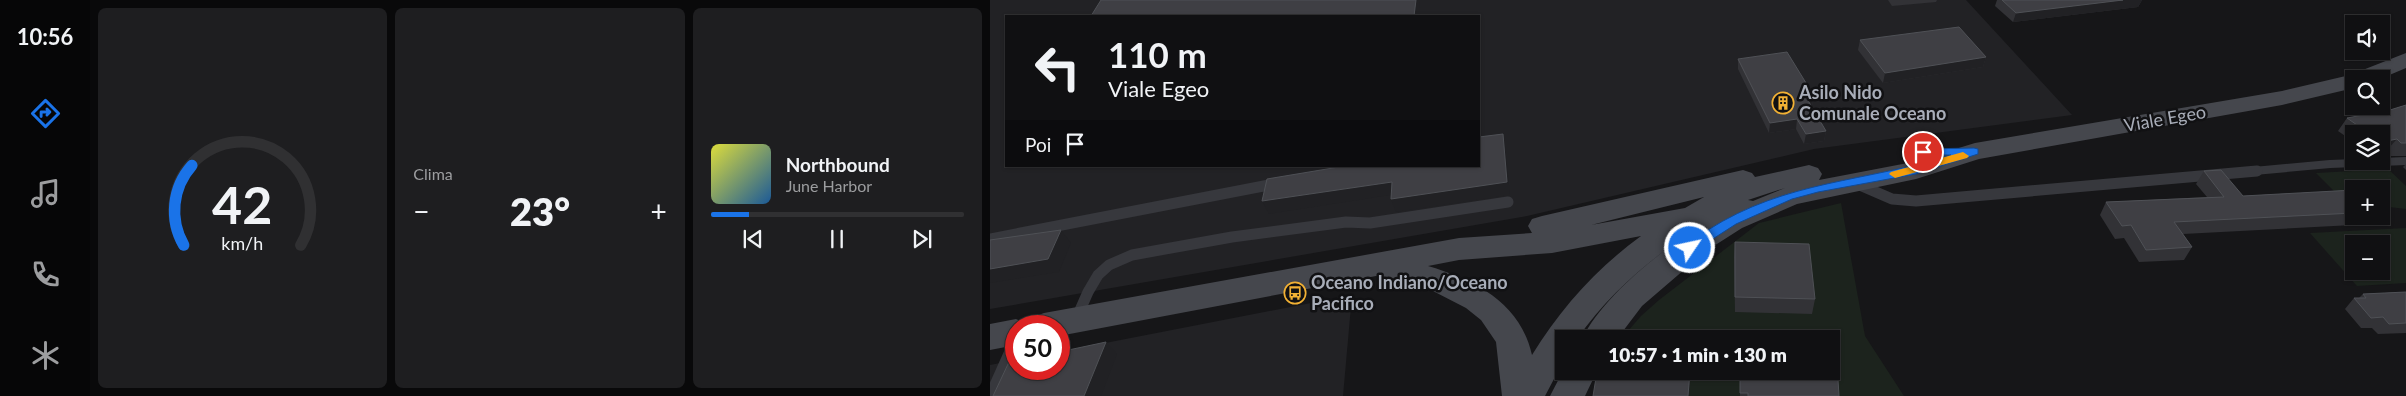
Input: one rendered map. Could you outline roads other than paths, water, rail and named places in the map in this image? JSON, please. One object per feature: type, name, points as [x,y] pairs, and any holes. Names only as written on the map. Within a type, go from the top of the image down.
[{"type":"main road","points":[[2381,70],[2406,60]]},
{"type":"main road","name":"Viale Egeo","points":[[1605,330],[1631,297],[1695,229],[1741,191],[1844,174],[1916,170],[1974,151],[2282,98],[2345,83]]},
{"type":"main road","points":[[1070,321],[1459,249],[1530,229],[1639,204],[1700,187],[1754,176],[1806,168],[1844,174]]},
{"type":"main road","name":"Viale Egeo","points":[[1528,396],[1556,343],[1593,294],[1632,256],[1695,229],[1732,221],[1844,174]]},
{"type":"main road","points":[[1459,249],[1695,229],[1684,209],[1675,206],[1639,204]]},
{"type":"main road","points":[[1364,267],[1402,271],[1442,280],[1482,305],[1503,326],[1512,343],[1520,396]]},
{"type":"main road","points":[[990,337],[1005,334]]},
{"type":"main road","points":[[1567,396],[1575,380]]},
{"type":"lane","points":[[1844,174],[1892,199],[1916,201],[2330,164],[2406,161]]},
{"type":"lane","points":[[990,239],[1293,180]]},
{"type":"lane","points":[[1076,320],[1092,284],[1102,270],[1112,263],[1131,256],[1198,242],[1346,222],[1370,223],[1508,202]]},
{"type":"lane","points":[[990,396],[1005,363]]},
{"type":"place","name":"Asilo Nido Comunale Oceano","points":[[1783,103]]},
{"type":"place","name":"Oceano Indiano/Oceano Pacifico","points":[[1295,293]]}]
